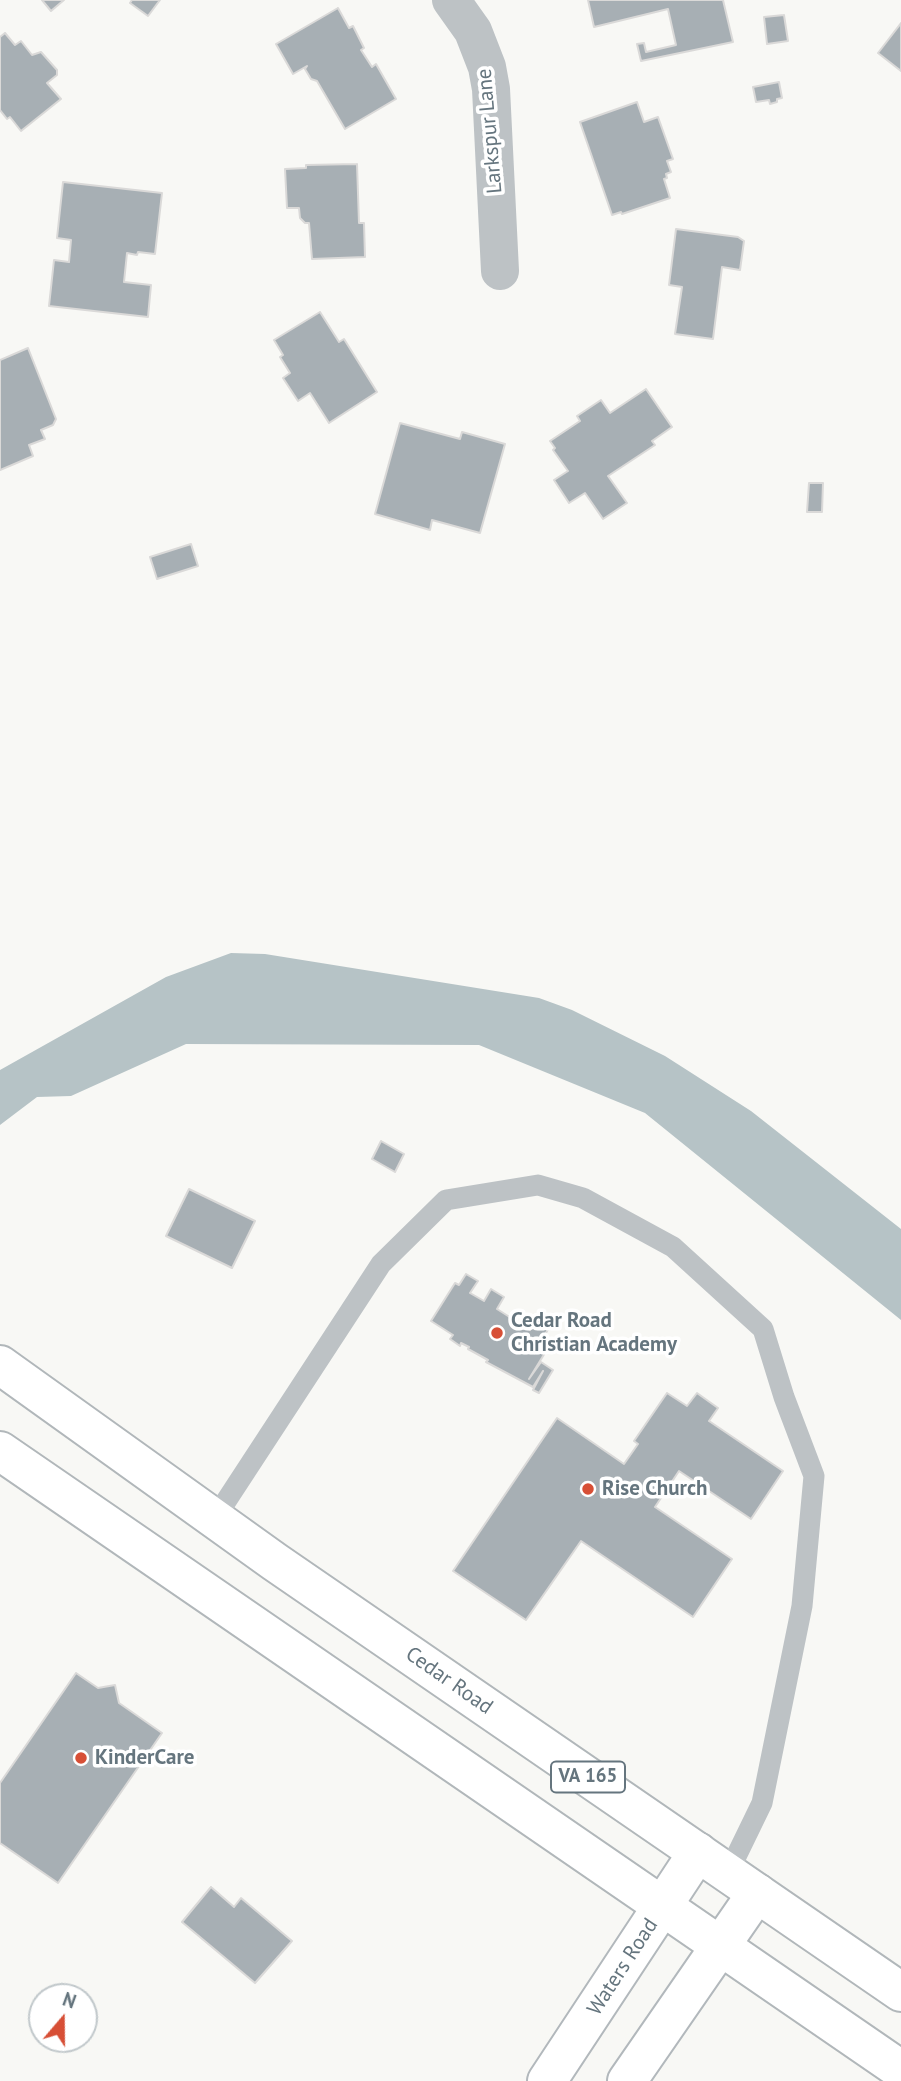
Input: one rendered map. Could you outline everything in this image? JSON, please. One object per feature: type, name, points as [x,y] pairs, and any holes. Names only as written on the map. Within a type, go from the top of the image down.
[{"type":"main road","name":"Cedar Road","points":[[0,1365],[215,1518],[901,1992]]},
{"type":"main road","name":"VA 165","points":[[0,1451],[901,2070]]},
{"type":"main road","name":"Waters Road","points":[[547,2081],[662,1906],[728,1873]]},
{"type":"main road","points":[[627,2081],[720,1946],[728,1873]]},
{"type":"street","name":"Larkspur Lane","points":[[451,0],[473,31],[487,67],[491,89],[500,271]]},
{"type":"lane","points":[[215,1518],[382,1264],[446,1200],[538,1185],[583,1198],[673,1247],[763,1329],[814,1476],[802,1606],[762,1804],[728,1873]]},
{"type":"shaded area","points":[[231,953],[265,954],[539,998],[572,1010],[665,1056],[751,1111],[901,1229],[901,1320],[645,1113],[479,1045],[186,1044],[71,1096],[37,1097],[0,1125],[0,1070],[166,977]]},
{"type":"building","points":[[42,0],[64,0],[51,11]]},
{"type":"building","points":[[132,0],[160,0],[148,16],[130,3]]},
{"type":"building","points":[[588,0],[723,0],[733,42],[641,61],[637,44],[644,43],[646,52],[676,45],[668,9],[594,27]]},
{"type":"building","points":[[338,8],[349,28],[353,26],[364,48],[361,50],[372,67],[376,64],[396,99],[345,129],[317,81],[311,79],[305,69],[307,66],[293,74],[276,44]]},
{"type":"building","points":[[784,15],[788,41],[767,44],[764,17]]},
{"type":"building","points":[[901,23],[901,71],[878,53]]},
{"type":"building","points":[[5,33],[15,45],[21,41],[32,55],[41,52],[57,70],[57,75],[47,83],[61,99],[21,131],[10,117],[7,119],[0,110],[0,37]]},
{"type":"building","points":[[779,82],[782,98],[770,104],[769,100],[756,102],[753,87]]},
{"type":"building","points":[[637,102],[644,122],[658,117],[673,159],[667,161],[671,172],[666,174],[667,178],[664,179],[670,198],[612,215],[580,122]]},
{"type":"building","points":[[357,164],[359,223],[364,223],[365,257],[312,259],[309,223],[300,218],[299,208],[287,208],[285,169],[306,168],[306,165]]},
{"type":"building","points":[[63,182],[162,193],[155,254],[127,253],[124,282],[151,285],[148,317],[49,306],[54,260],[69,262],[71,240],[57,238]]},
{"type":"building","points":[[676,229],[738,237],[744,241],[740,270],[722,267],[713,339],[675,334],[682,287],[669,285]]},
{"type":"building","points":[[320,312],[339,342],[344,339],[377,392],[329,423],[310,393],[298,401],[283,378],[290,373],[274,340]]},
{"type":"building","points":[[28,348],[56,419],[53,425],[41,430],[45,439],[29,445],[33,456],[0,470],[0,360]]},
{"type":"building","points":[[646,389],[672,427],[652,441],[655,445],[608,476],[627,503],[603,519],[585,493],[569,503],[554,480],[568,471],[550,441],[580,421],[577,416],[601,400],[610,413]]},
{"type":"building","points":[[400,423],[460,439],[462,432],[505,444],[480,533],[432,520],[430,530],[375,514]]},
{"type":"building","points":[[809,483],[823,483],[822,512],[807,512]]},
{"type":"building","points":[[191,544],[198,566],[157,579],[150,557]]},
{"type":"building","points":[[381,1141],[404,1154],[395,1172],[372,1159]]},
{"type":"building","points":[[189,1189],[255,1221],[232,1268],[166,1236]]},
{"type":"building","name":"Cedar Road Christian Academy","points":[[466,1274],[478,1281],[470,1293],[484,1301],[491,1289],[504,1297],[497,1309],[530,1330],[537,1319],[550,1326],[543,1338],[551,1343],[529,1379],[541,1362],[553,1370],[539,1393],[533,1390],[543,1371],[533,1387],[486,1362],[488,1360],[468,1349],[469,1347],[461,1343],[460,1346],[450,1339],[453,1335],[431,1321],[455,1283],[459,1285]]},
{"type":"building","name":"Rise Church","points":[[667,1393],[687,1406],[697,1393],[718,1408],[709,1421],[783,1471],[751,1519],[679,1471],[655,1507],[732,1559],[693,1617],[581,1541],[526,1620],[453,1571],[557,1418],[624,1464],[638,1444],[634,1441]]},
{"type":"building","name":"KinderCare","points":[[76,1673],[98,1688],[115,1685],[119,1703],[162,1733],[58,1883],[0,1843],[0,1783]]},
{"type":"building","points":[[211,1887],[234,1907],[241,1898],[292,1941],[255,1983],[182,1922]]},
{"type":"place","name":"Cedar Road Christian Academy","points":[[497,1333]]},
{"type":"place","name":"Rise Church","points":[[588,1489]]},
{"type":"place","name":"KinderCare","points":[[81,1758]]}]
